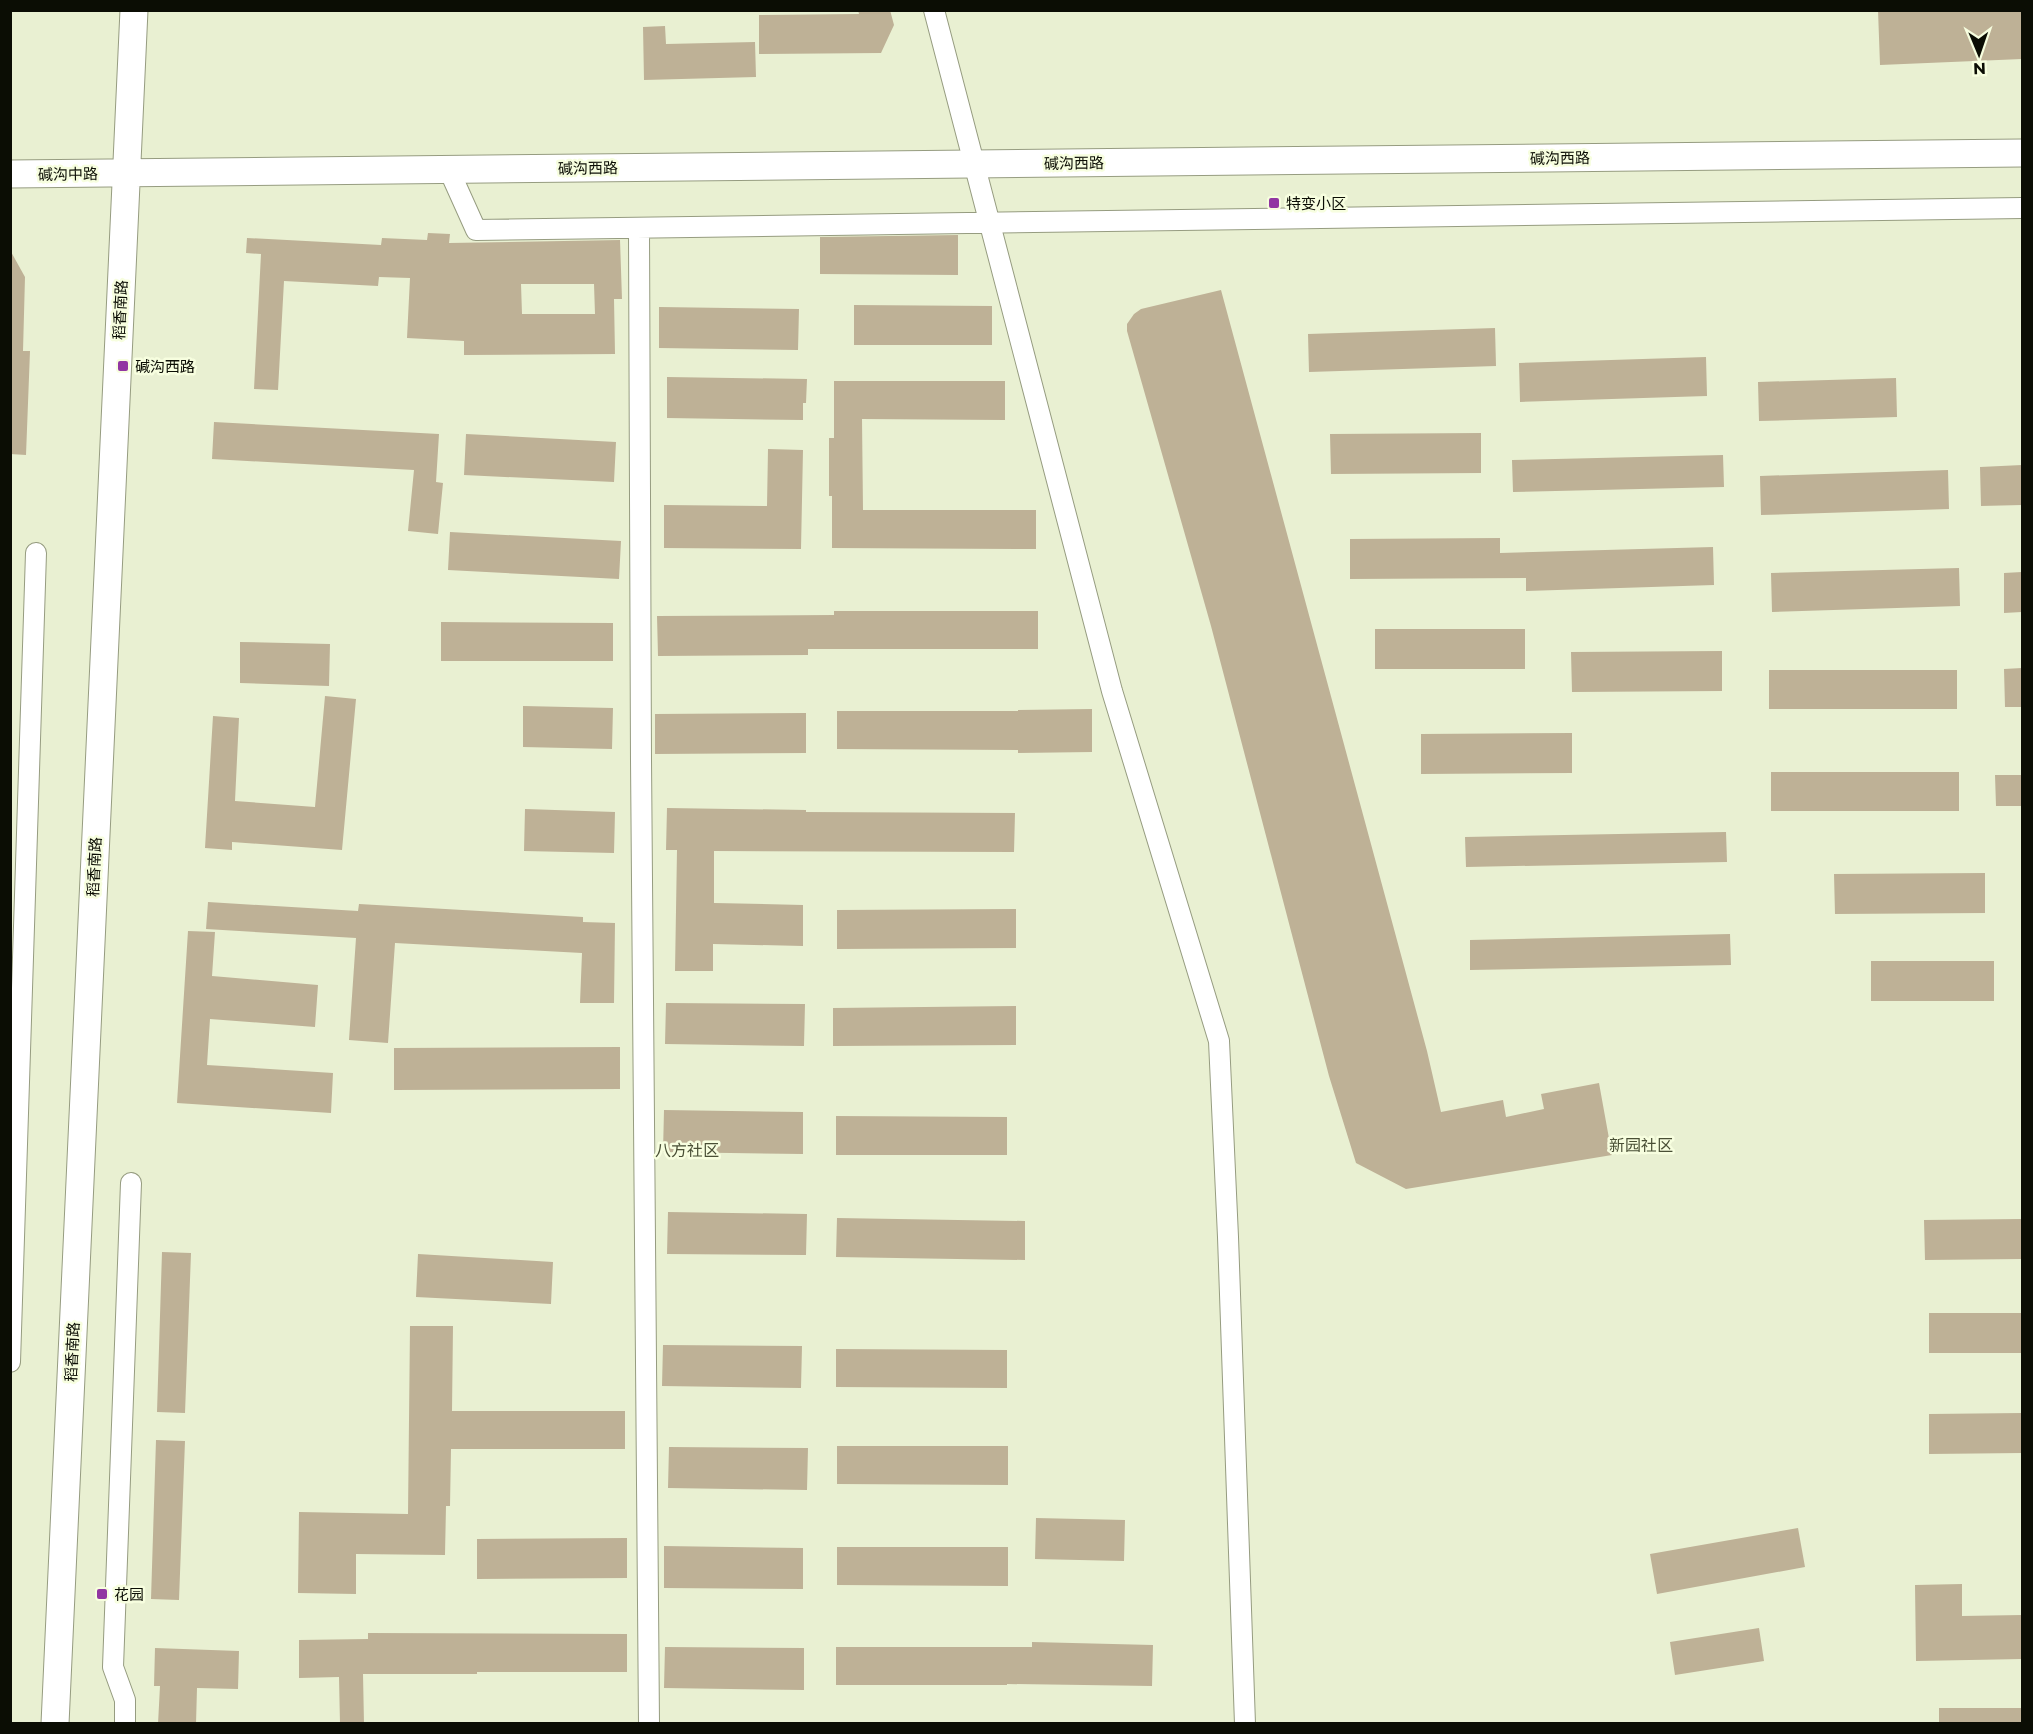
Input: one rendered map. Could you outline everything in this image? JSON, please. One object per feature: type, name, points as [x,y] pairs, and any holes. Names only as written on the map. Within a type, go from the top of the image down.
[{"type":"street","name":"稻香南路","points":[[55,1724],[134,10]]},
{"type":"street","points":[[934,10],[1112,691],[1219,1041],[1245,1724]]},
{"type":"street","name":"碱沟西路","points":[[126,173],[2022,153]]},
{"type":"street","points":[[449,170],[476,230],[2022,208]]},
{"type":"street","name":"碱沟中路","points":[[10,174],[126,173]]},
{"type":"street","points":[[639,228],[649,1724]]},
{"type":"street","points":[[10,1362],[15,1112],[36,553]]},
{"type":"street","points":[[125,1724],[125,1700],[112,1667],[131,1183]]},
{"type":"building","points":[[858,10],[890,10],[894,25],[881,53],[759,54],[759,15],[859,14]]},
{"type":"building","points":[[1878,10],[2022,10],[2022,59],[1880,65]]},
{"type":"building","points":[[665,26],[666,44],[755,42],[756,77],[644,80],[643,27]]},
{"type":"building","points":[[428,233],[450,234],[449,243],[620,240],[622,299],[614,299],[615,354],[464,355],[464,341],[407,338],[410,278],[379,277],[378,286],[284,281],[278,390],[254,389],[261,254],[246,253],[247,238],[381,245],[382,238],[427,240]],"holes":[[[521,284],[594,284],[595,314],[522,314]]]},
{"type":"building","points":[[958,235],[958,275],[820,274],[820,237]]},
{"type":"building","points":[[10,250],[25,277],[23,351],[30,351],[26,455],[10,454]]},
{"type":"building","points":[[1221,290],[1427,1051],[1441,1112],[1503,1100],[1506,1117],[1544,1109],[1541,1094],[1599,1083],[1612,1155],[1406,1189],[1356,1163],[1329,1076],[1211,626],[1127,331],[1127,324],[1141,309]]},
{"type":"building","points":[[854,305],[992,306],[992,345],[854,345]]},
{"type":"building","points":[[659,307],[799,309],[798,350],[659,348]]},
{"type":"building","points":[[1495,328],[1496,366],[1309,372],[1308,334]]},
{"type":"building","points":[[1706,357],[1707,396],[1520,402],[1519,363]]},
{"type":"building","points":[[667,377],[807,379],[803,420],[667,418]]},
{"type":"building","points":[[1896,378],[1897,417],[1759,421],[1758,382]]},
{"type":"building","points":[[834,381],[1005,381],[1005,420],[862,419],[863,510],[1036,510],[1036,549],[832,548],[829,438],[834,438]]},
{"type":"building","points":[[214,422],[439,434],[436,482],[443,483],[438,534],[408,531],[414,470],[212,459]]},
{"type":"building","points":[[1481,433],[1481,473],[1331,474],[1330,434]]},
{"type":"building","points":[[466,434],[616,442],[614,482],[464,475]]},
{"type":"building","points":[[768,449],[803,450],[801,549],[664,548],[664,505],[767,506]]},
{"type":"building","points":[[1723,455],[1724,487],[1513,492],[1512,460]]},
{"type":"building","points":[[2022,465],[2022,505],[1981,506],[1980,467]]},
{"type":"building","points":[[1948,470],[1949,509],[1761,515],[1760,476]]},
{"type":"building","points":[[450,532],[621,541],[619,579],[448,570]]},
{"type":"building","points":[[1500,538],[1500,553],[1713,547],[1714,585],[1526,591],[1526,578],[1350,579],[1350,539]]},
{"type":"building","points":[[1959,568],[1960,606],[1772,612],[1771,573]]},
{"type":"building","points":[[2022,572],[2022,612],[2004,613],[2004,573]]},
{"type":"building","points":[[834,611],[1038,611],[1038,649],[808,649],[808,655],[658,656],[657,616],[834,615]]},
{"type":"building","points":[[441,622],[613,623],[613,661],[441,661]]},
{"type":"building","points":[[1375,629],[1525,629],[1525,669],[1375,669]]},
{"type":"building","points":[[240,642],[330,644],[329,686],[240,683]]},
{"type":"building","points":[[1722,651],[1722,691],[1572,692],[1571,652]]},
{"type":"building","points":[[2022,668],[2022,707],[2005,707],[2004,669]]},
{"type":"building","points":[[1769,670],[1957,670],[1957,709],[1769,709]]},
{"type":"building","points":[[325,696],[356,699],[342,850],[232,842],[232,850],[205,848],[213,716],[239,718],[235,801],[315,807]]},
{"type":"building","points":[[523,706],[613,708],[612,749],[523,747]]},
{"type":"building","points":[[1092,709],[1092,752],[1018,753],[1018,750],[837,749],[837,711]]},
{"type":"building","points":[[806,713],[806,753],[655,754],[655,714]]},
{"type":"building","points":[[1572,733],[1572,773],[1421,774],[1421,734]]},
{"type":"building","points":[[1771,772],[1959,772],[1959,811],[1771,811]]},
{"type":"building","points":[[1995,775],[2022,775],[2022,806],[1996,806]]},
{"type":"building","points":[[667,808],[806,810],[806,812],[1015,813],[1014,852],[714,851],[714,903],[803,905],[803,946],[713,944],[713,971],[675,971],[677,850],[666,850]]},
{"type":"building","points":[[525,809],[615,812],[614,853],[524,851]]},
{"type":"building","points":[[1726,832],[1727,862],[1466,867],[1465,837]]},
{"type":"building","points":[[1985,873],[1985,913],[1835,914],[1834,874]]},
{"type":"building","points":[[208,902],[358,911],[359,904],[583,917],[583,922],[615,923],[614,1003],[580,1003],[582,953],[395,943],[388,1043],[349,1040],[356,938],[206,929]]},
{"type":"building","points":[[1016,909],[1016,948],[837,949],[837,910]]},
{"type":"building","points":[[188,931],[215,932],[212,976],[318,985],[315,1027],[210,1019],[207,1065],[333,1073],[331,1113],[177,1103]]},
{"type":"building","points":[[1730,934],[1731,965],[1470,970],[1470,940]]},
{"type":"building","points":[[1871,961],[1994,961],[1994,1001],[1871,1001]]},
{"type":"building","points":[[666,1003],[805,1004],[804,1046],[665,1044]]},
{"type":"building","points":[[1016,1006],[1016,1045],[833,1046],[833,1008]]},
{"type":"building","points":[[620,1047],[620,1089],[394,1090],[394,1048]]},
{"type":"building","points":[[664,1110],[803,1112],[803,1154],[663,1152]]},
{"type":"building","points":[[836,1116],[1007,1117],[1007,1155],[836,1155]]},
{"type":"building","points":[[668,1212],[807,1214],[806,1255],[667,1254]]},
{"type":"building","points":[[837,1218],[1025,1221],[1025,1260],[836,1257]]},
{"type":"building","points":[[2022,1219],[2022,1259],[1925,1260],[1924,1220]]},
{"type":"building","points":[[162,1252],[191,1253],[185,1413],[157,1412]]},
{"type":"building","points":[[418,1254],[553,1262],[551,1304],[416,1297]]},
{"type":"building","points":[[1929,1313],[2022,1313],[2022,1353],[1929,1353]]},
{"type":"building","points":[[410,1326],[453,1326],[452,1411],[625,1411],[625,1449],[451,1449],[450,1506],[446,1506],[445,1555],[356,1554],[356,1594],[298,1593],[299,1512],[408,1514]]},
{"type":"building","points":[[663,1345],[802,1346],[801,1388],[662,1386]]},
{"type":"building","points":[[836,1349],[1007,1350],[1007,1388],[836,1387]]},
{"type":"building","points":[[2022,1413],[2022,1453],[1929,1454],[1929,1414]]},
{"type":"building","points":[[156,1440],[185,1441],[179,1600],[151,1599]]},
{"type":"building","points":[[837,1446],[1008,1446],[1008,1485],[837,1484]]},
{"type":"building","points":[[669,1447],[808,1448],[807,1490],[668,1488]]},
{"type":"building","points":[[1036,1518],[1125,1520],[1124,1561],[1035,1559]]},
{"type":"building","points":[[1798,1528],[1805,1567],[1657,1594],[1650,1554]]},
{"type":"building","points":[[627,1538],[627,1578],[477,1579],[477,1539]]},
{"type":"building","points":[[664,1546],[803,1548],[803,1589],[664,1588]]},
{"type":"building","points":[[837,1547],[1008,1547],[1008,1586],[837,1585]]},
{"type":"building","points":[[1962,1584],[1962,1616],[2022,1615],[2022,1659],[1916,1661],[1915,1585]]},
{"type":"building","points":[[1759,1628],[1764,1661],[1675,1675],[1670,1642]]},
{"type":"building","points":[[368,1633],[627,1634],[627,1672],[363,1674],[364,1724],[340,1724],[339,1677],[299,1678],[299,1640],[368,1639]]},
{"type":"building","points":[[1032,1642],[1153,1645],[1152,1686],[836,1685],[836,1647],[1032,1647]]},
{"type":"building","points":[[665,1647],[804,1648],[804,1690],[664,1688]]},
{"type":"building","points":[[155,1648],[239,1651],[238,1689],[197,1688],[196,1724],[158,1724],[160,1686],[154,1686]]},
{"type":"building","points":[[1939,1708],[2022,1708],[2022,1724],[1939,1724]]},
{"type":"place","name":"特变小区","points":[[1274,203]]},
{"type":"place","name":"碱沟西路","points":[[123,366]]},
{"type":"place","name":"花园","points":[[102,1594]]},
{"type":"district","name":"新园社区","points":[[1641,1145]]},
{"type":"district","name":"八方社区","points":[[687,1150]]}]
